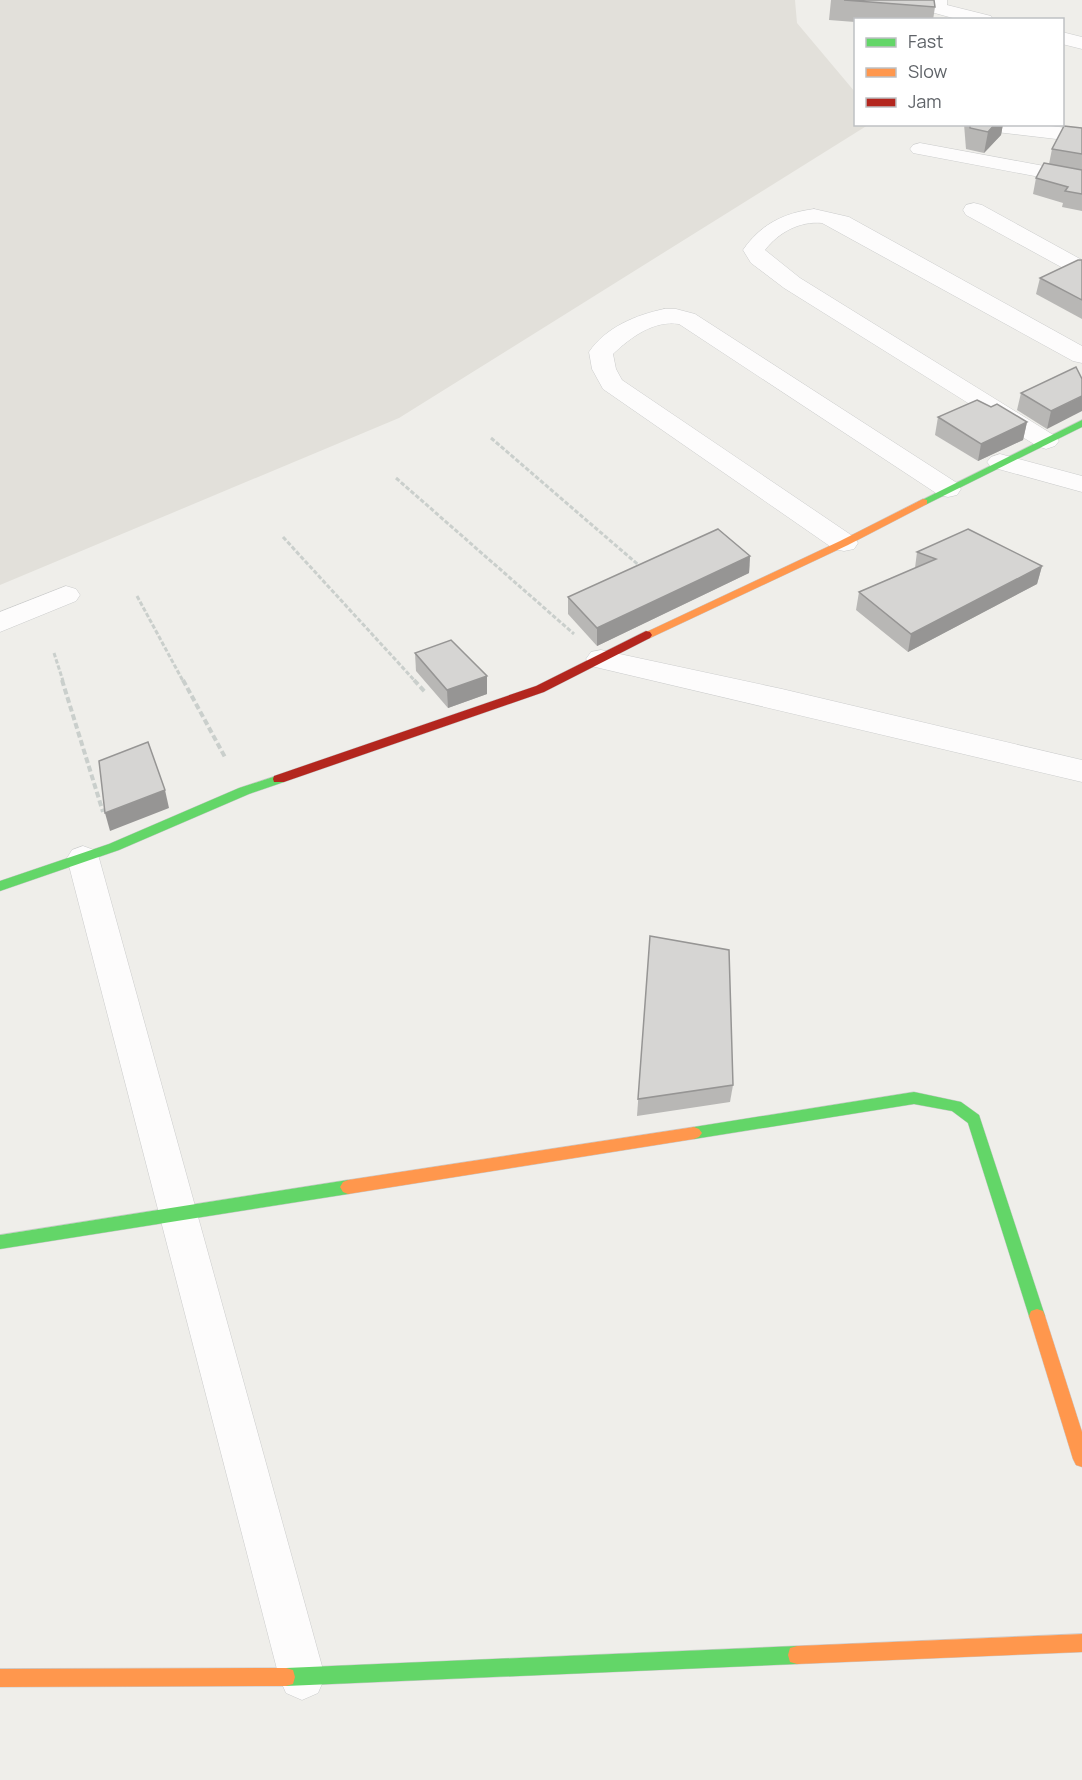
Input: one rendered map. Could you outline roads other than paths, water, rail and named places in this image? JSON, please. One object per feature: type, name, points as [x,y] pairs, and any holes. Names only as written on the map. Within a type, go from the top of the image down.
[{"type":"street","points":[[938,9],[976,18]]},
{"type":"street","points":[[1064,38],[1082,43]]},
{"type":"street","points":[[995,126],[1082,136]]},
{"type":"street","points":[[920,148],[1082,179]]},
{"type":"street","points":[[974,210],[1082,269]]},
{"type":"street","points":[[1046,441],[792,283],[759,258],[754,250],[767,234],[791,222],[807,217],[822,216],[842,222],[1082,356]]},
{"type":"street","points":[[844,543],[612,384],[604,369],[601,352],[617,336],[663,315],[676,314],[948,489]]},
{"type":"street","points":[[0,886],[98,852],[244,791],[540,689],[692,612],[844,543],[1000,462],[1082,423]]},
{"type":"street","points":[[1000,462],[1082,484]]},
{"type":"street","points":[[0,623],[66,595]]},
{"type":"street","points":[[601,659],[715,682],[859,719],[1082,771]]},
{"type":"street","points":[[98,852],[177,1212],[302,1677]]},
{"type":"street","points":[[0,1242],[177,1212],[914,1098],[956,1106],[974,1119],[1082,1459]]},
{"type":"street","points":[[0,1678],[302,1677],[1082,1643]]}]
